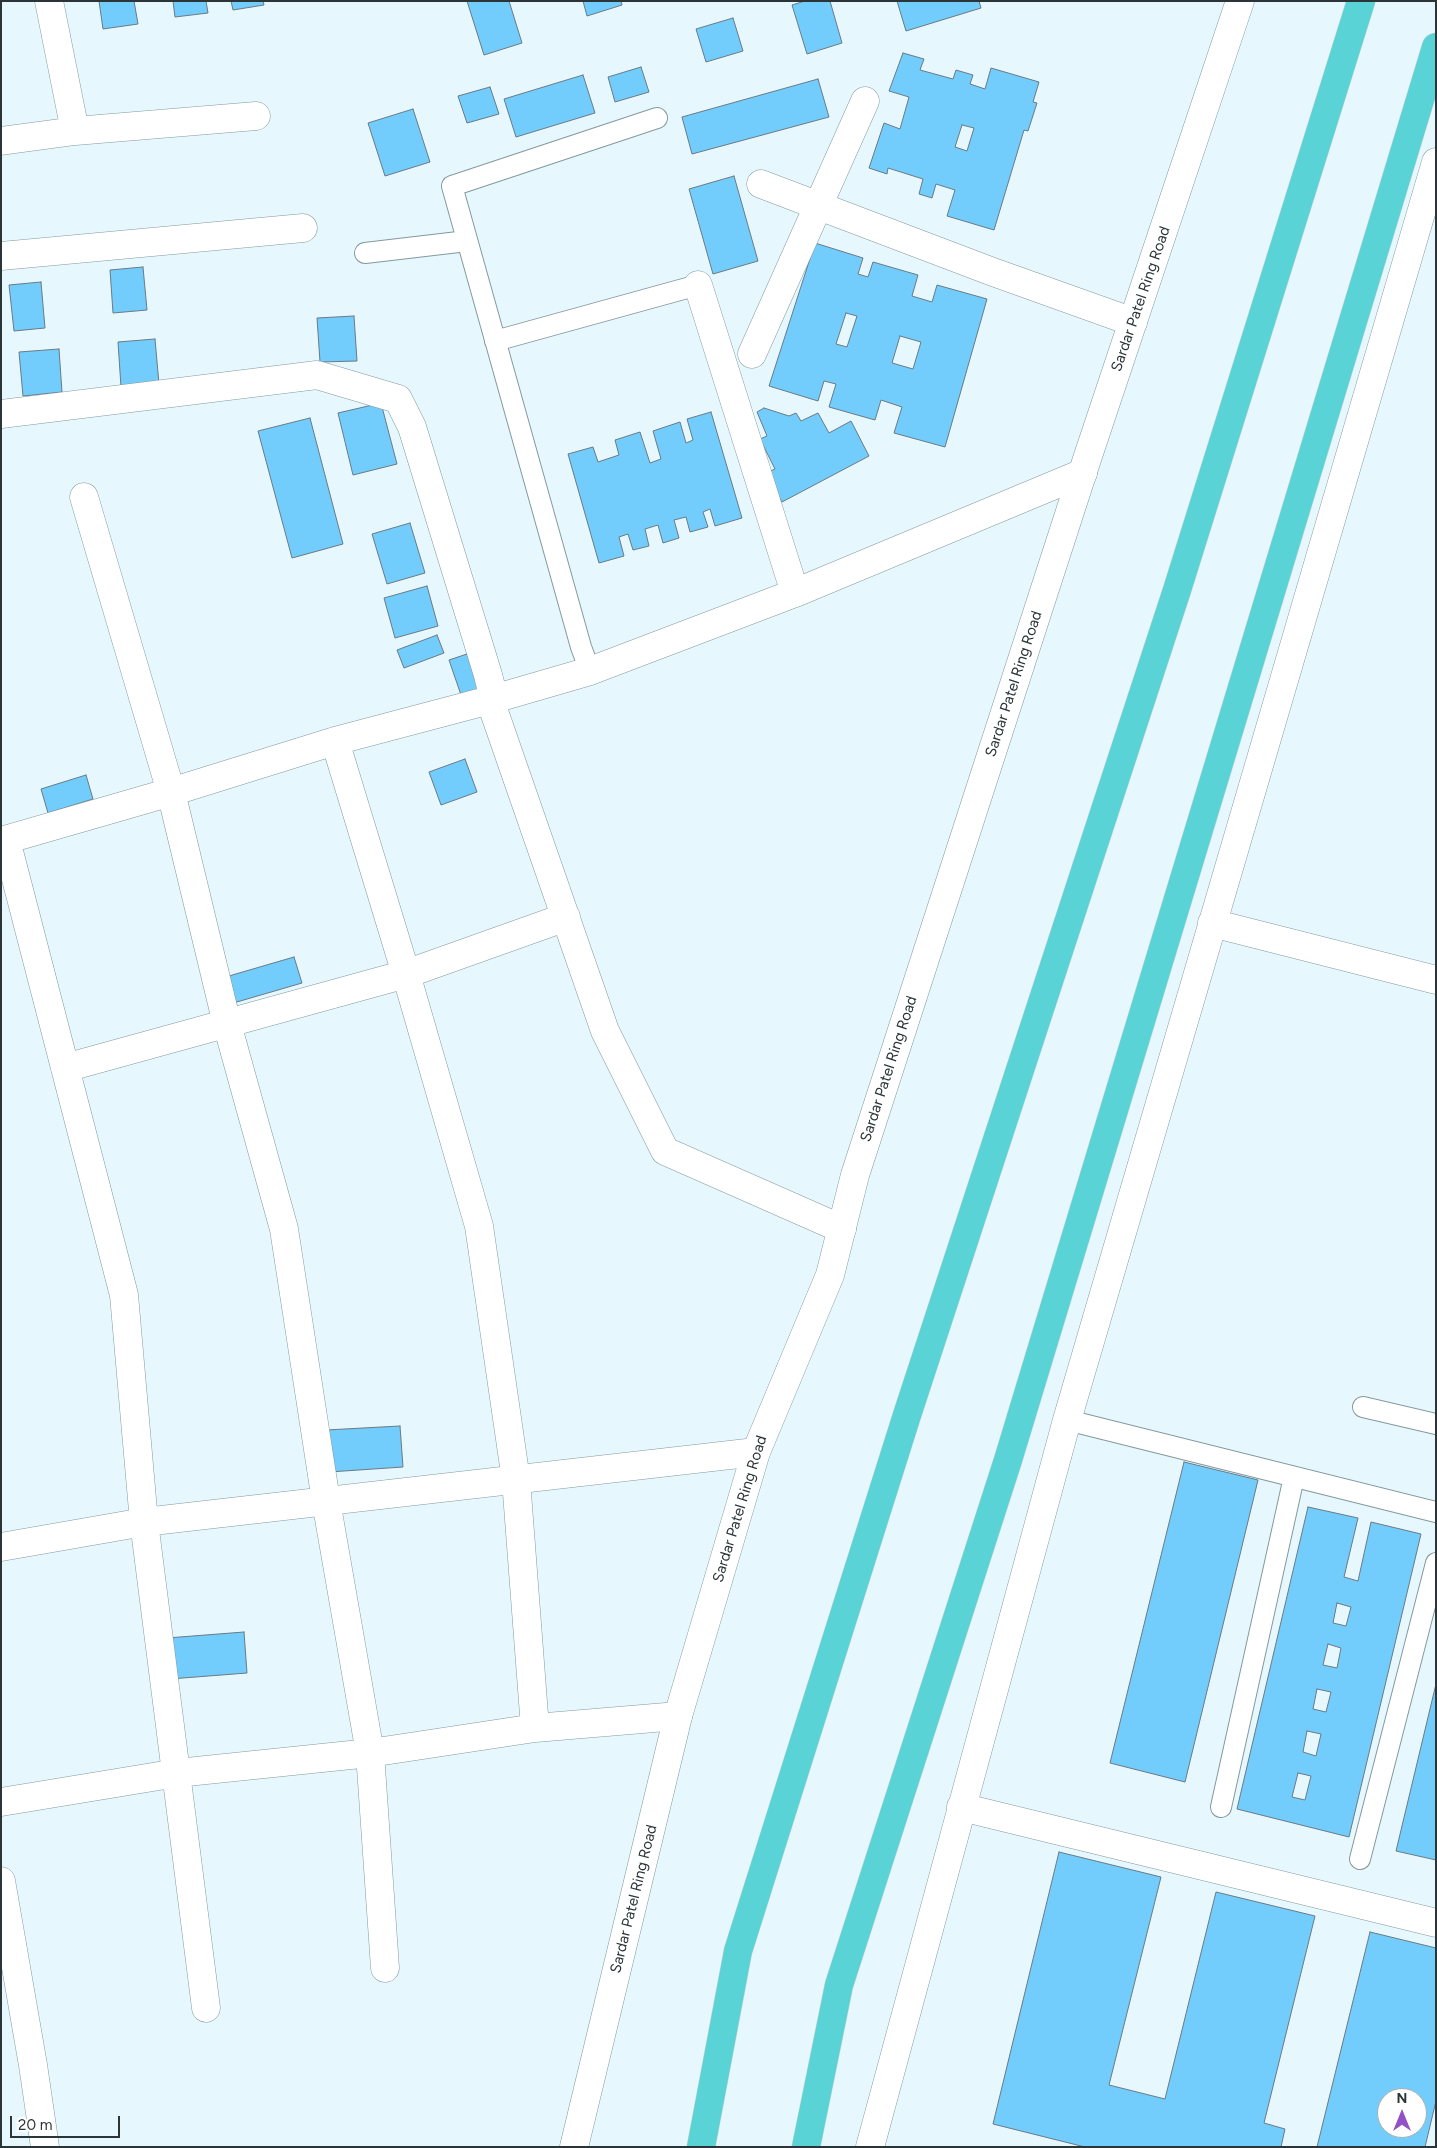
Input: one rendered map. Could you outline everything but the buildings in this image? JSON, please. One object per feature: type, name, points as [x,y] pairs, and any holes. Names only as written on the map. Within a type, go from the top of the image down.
[{"type":"highway","points":[[701,2147],[738,1952],[907,1415],[1177,590],[1360,1]]},
{"type":"highway","points":[[806,2147],[839,1985],[1008,1460],[1436,46]]},
{"type":"street","points":[[50,1],[75,131]]},
{"type":"street","name":"Sardar Patel Ring Road","points":[[574,2147],[678,1716],[756,1452],[830,1275],[855,1175],[1082,474],[1240,1]]},
{"type":"street","points":[[752,354],[865,101]]},
{"type":"street","points":[[1,140],[75,131],[256,116]]},
{"type":"street","points":[[870,2147],[1067,1420],[1436,162]]},
{"type":"street","points":[[761,184],[818,207],[1133,322]]},
{"type":"street","points":[[1,256],[303,228]]},
{"type":"street","points":[[698,285],[795,593]]},
{"type":"street","points":[[1,414],[317,375],[398,400],[412,427],[488,675],[491,687],[490,700],[605,1031],[665,1151],[842,1229]]},
{"type":"street","points":[[206,2008],[144,1522],[124,1295],[4,840],[171,792],[335,741],[490,700],[590,670],[795,593],[1082,474]]},
{"type":"street","points":[[84,497],[171,792],[227,1024],[284,1229],[326,1501],[370,1752],[385,1968]]},
{"type":"street","points":[[335,741],[406,974],[479,1226],[516,1480],[535,1728]]},
{"type":"street","points":[[65,1068],[406,974],[566,917]]},
{"type":"street","points":[[1212,923],[1436,980]]},
{"type":"street","points":[[1,1547],[144,1522],[756,1452]]},
{"type":"street","points":[[1,1802],[177,1772],[370,1752],[535,1728],[678,1716]]},
{"type":"street","points":[[961,1807],[1436,1923]]},
{"type":"street","points":[[1,1881],[33,2065],[45,2147]]},
{"type":"lane","points":[[590,670],[578,637],[452,186],[657,118]]},
{"type":"lane","points":[[364,253],[467,241]]},
{"type":"lane","points":[[495,341],[698,285]]},
{"type":"lane","points":[[1363,1407],[1436,1424]]},
{"type":"lane","points":[[1067,1420],[1436,1512]]},
{"type":"lane","points":[[1221,1807],[1294,1477]]},
{"type":"lane","points":[[1360,1859],[1436,1563]]}]
